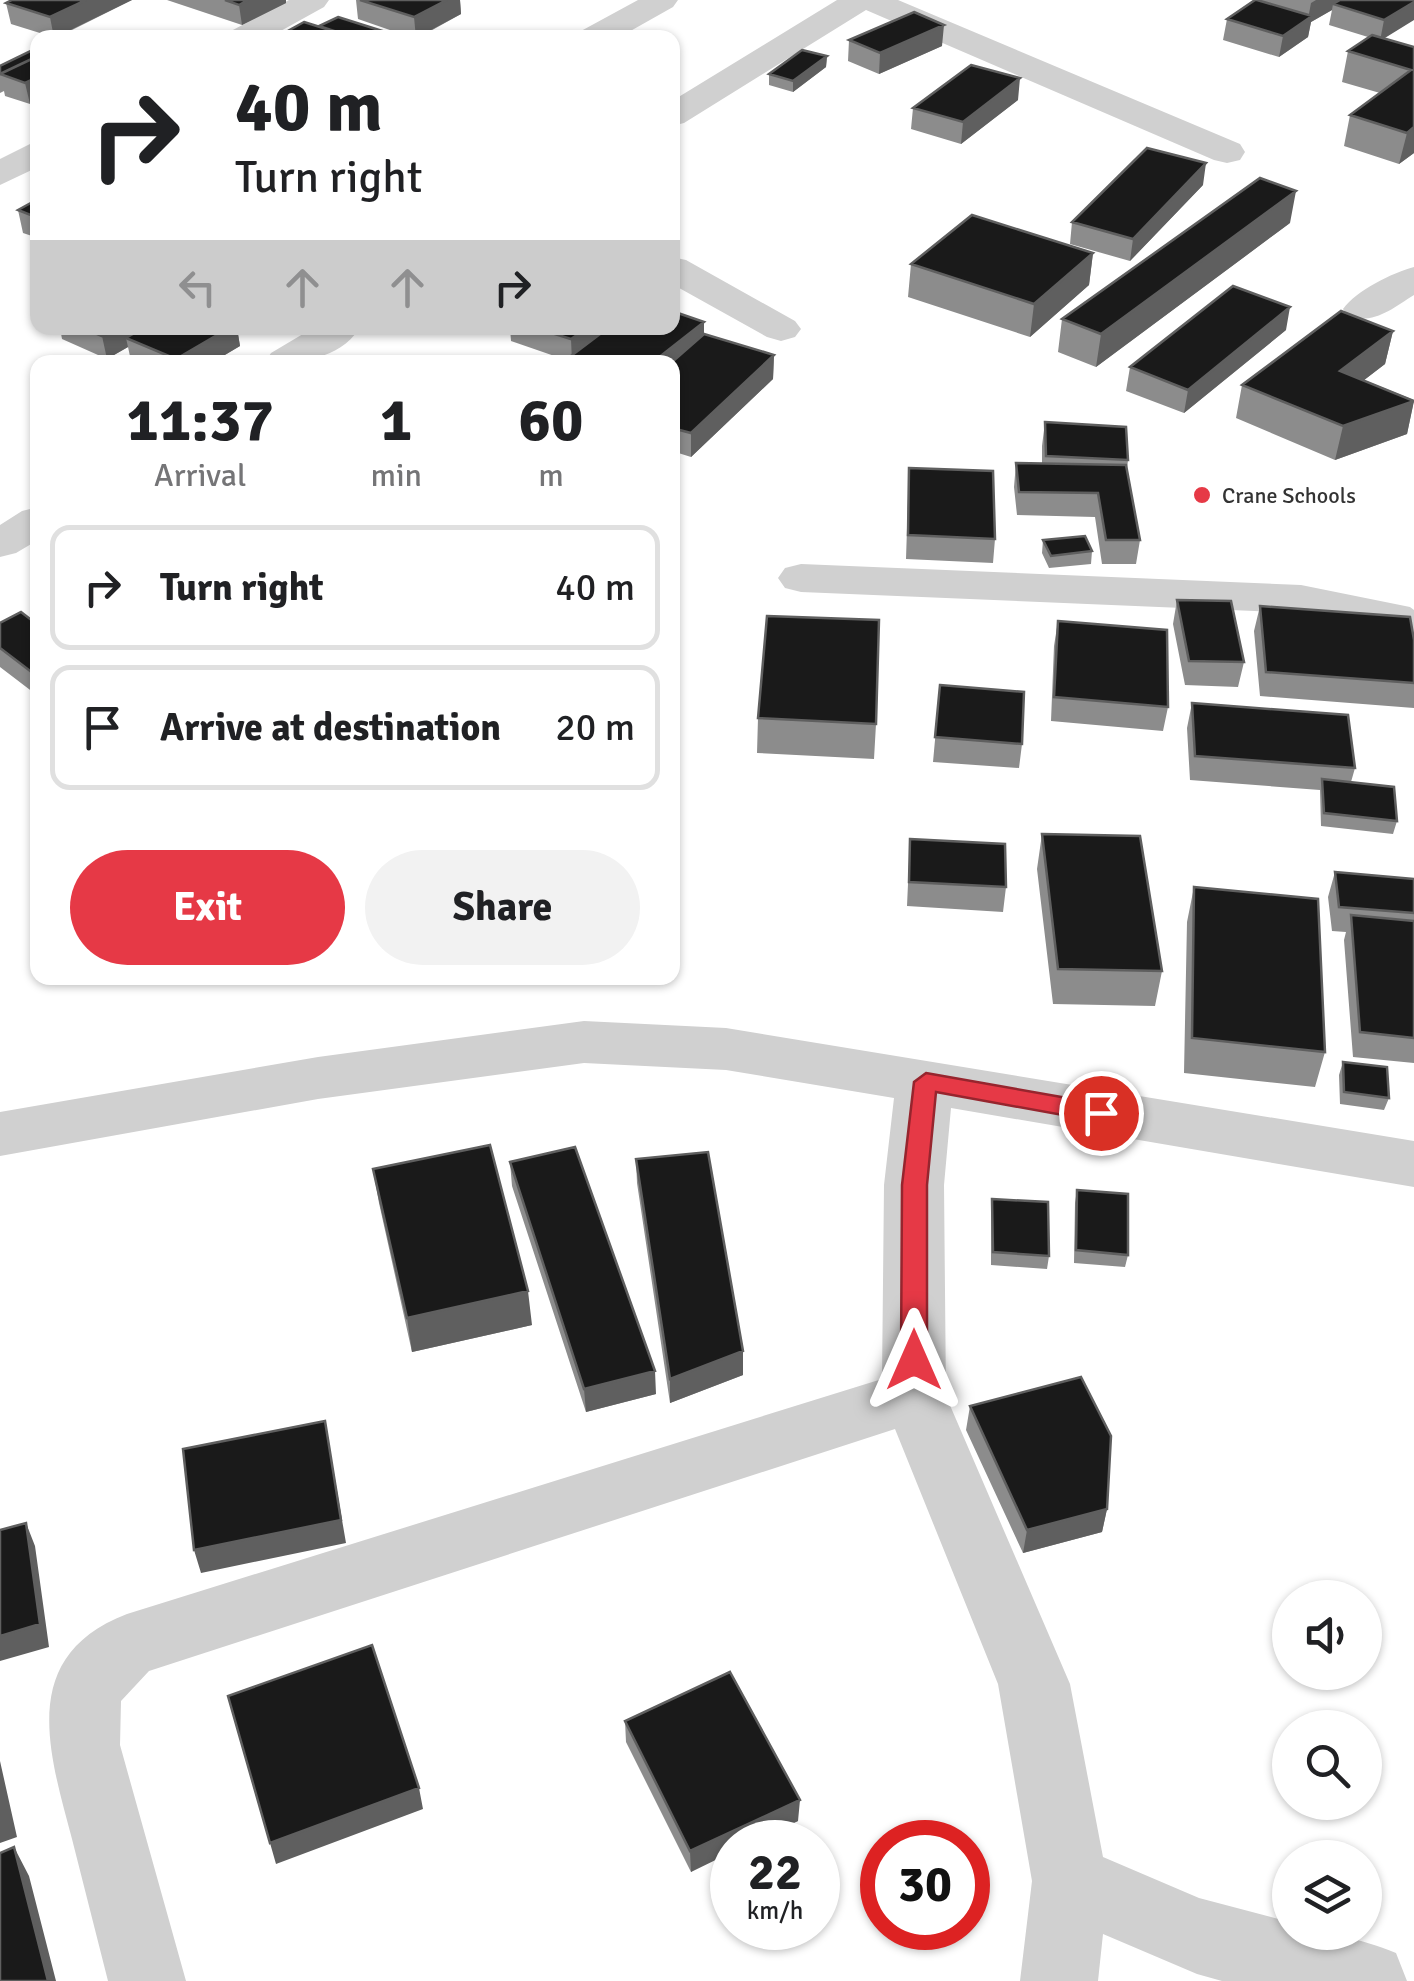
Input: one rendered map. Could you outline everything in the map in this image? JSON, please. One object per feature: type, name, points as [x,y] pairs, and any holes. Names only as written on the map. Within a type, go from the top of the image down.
[{"type":"street","points":[[258,30],[313,0]]},
{"type":"street","points":[[608,30],[662,0]]},
{"type":"street","points":[[680,111],[860,0]]},
{"type":"street","points":[[872,0],[1227,152]]},
{"type":"street","points":[[0,174],[30,156]]},
{"type":"street","points":[[680,272],[781,329]]},
{"type":"street","points":[[1363,309],[1414,278]]},
{"type":"street","points":[[297,355],[329,335]]},
{"type":"street","points":[[0,544],[30,525]]},
{"type":"street","points":[[801,578],[1302,600],[1394,617],[1414,634]]},
{"type":"street","points":[[0,1134],[318,1078],[584,1042],[726,1049],[1414,1164]]},
{"type":"street","points":[[926,1082],[914,1185],[914,1396],[1034,1684],[1070,1881],[1058,1981]]},
{"type":"street","points":[[147,1981],[84,1745],[81,1706],[98,1672],[127,1646],[914,1396]]},
{"type":"street","points":[[1070,1881],[1197,1936],[1368,1981]]},
{"type":"building","points":[[86,0],[50,17],[6,3]]},
{"type":"building","points":[[360,0],[447,0],[414,17]]},
{"type":"building","points":[[1255,0],[1312,16],[1283,36],[1227,19]]},
{"type":"building","points":[[1340,0],[1414,2],[1384,20],[1333,4]]},
{"type":"building","points":[[914,12],[944,25],[880,53],[849,40]]},
{"type":"building","points":[[338,17],[379,30],[331,30],[319,26]]},
{"type":"building","points":[[304,22],[330,30],[290,30]]},
{"type":"building","points":[[1372,35],[1414,47],[1414,127],[1407,133],[1350,115],[1411,70],[1348,51]]},
{"type":"building","points":[[802,50],[827,56],[793,81],[769,74]]},
{"type":"building","points":[[30,51],[30,60],[0,74],[0,66]]},
{"type":"building","points":[[30,60],[30,81],[25,83],[0,74]]},
{"type":"building","points":[[971,65],[1020,78],[963,122],[913,108]]},
{"type":"building","points":[[1147,148],[1206,163],[1133,239],[1072,222]]},
{"type":"building","points":[[1260,178],[1296,191],[1101,334],[1062,319]]},
{"type":"building","points":[[30,203],[30,215],[18,210]]},
{"type":"building","points":[[972,215],[1093,253],[1034,304],[911,264]]},
{"type":"building","points":[[1233,286],[1290,307],[1188,390],[1130,367]]},
{"type":"building","points":[[1341,311],[1393,331],[1340,371],[1414,401],[1343,426],[1242,385]]},
{"type":"building","points":[[680,314],[704,322],[662,355],[572,355],[599,335],[680,335]]},
{"type":"building","points":[[704,334],[774,355],[691,433],[680,430],[680,355]]},
{"type":"building","points":[[217,335],[183,355],[166,355],[126,338]]},
{"type":"building","points":[[1045,422],[1126,427],[1128,460],[1046,456]]},
{"type":"building","points":[[1016,463],[1126,465],[1140,540],[1106,540],[1098,493],[1019,492]]},
{"type":"building","points":[[909,468],[993,471],[995,539],[908,535]]},
{"type":"building","points":[[1085,536],[1092,551],[1051,556],[1043,540]]},
{"type":"building","points":[[1177,600],[1231,601],[1244,662],[1189,661]]},
{"type":"building","points":[[1260,606],[1410,617],[1414,683],[1266,672]]},
{"type":"building","points":[[21,612],[30,619],[30,671],[0,648],[0,623]]},
{"type":"building","points":[[767,616],[879,620],[876,724],[758,718]]},
{"type":"building","points":[[1058,621],[1167,630],[1168,707],[1054,697]]},
{"type":"building","points":[[940,685],[1024,692],[1022,744],[935,737]]},
{"type":"building","points":[[1192,703],[1348,715],[1355,768],[1195,756]]},
{"type":"building","points":[[1322,779],[1394,787],[1397,821],[1324,813]]},
{"type":"building","points":[[1042,834],[1140,836],[1162,971],[1058,969]]},
{"type":"building","points":[[910,839],[1005,844],[1006,887],[909,882]]},
{"type":"building","points":[[1335,872],[1414,879],[1414,913],[1339,907]]},
{"type":"building","points":[[1194,887],[1318,899],[1325,1052],[1192,1038]]},
{"type":"building","points":[[1351,915],[1414,921],[1414,1038],[1360,1032]]},
{"type":"building","points":[[1343,1062],[1387,1067],[1389,1098],[1344,1092]]},
{"type":"building","points":[[490,1145],[528,1291],[407,1318],[373,1169]]},
{"type":"building","points":[[575,1147],[655,1371],[584,1389],[510,1162]]},
{"type":"building","points":[[708,1152],[743,1351],[670,1379],[636,1159]]},
{"type":"building","points":[[1077,1190],[1128,1194],[1128,1255],[1076,1250]]},
{"type":"building","points":[[992,1199],[1048,1202],[1049,1256],[993,1252]]},
{"type":"building","points":[[1081,1377],[1111,1436],[1107,1509],[1027,1530],[970,1406]]},
{"type":"building","points":[[325,1421],[341,1520],[194,1550],[183,1449]]},
{"type":"building","points":[[26,1523],[40,1624],[0,1636],[0,1530]]},
{"type":"building","points":[[372,1645],[419,1788],[270,1843],[228,1696]]},
{"type":"building","points":[[730,1672],[800,1800],[757,1820],[710,1820],[710,1842],[690,1851],[625,1721]]},
{"type":"building","points":[[14,1847],[48,1981],[0,1981],[0,1853]]},
{"type":"place","name":"Crane Schools","points":[[1202,495]]},
{"type":"route","points":[[914,1360],[914,1185],[926,1082],[1101,1113]]}]
